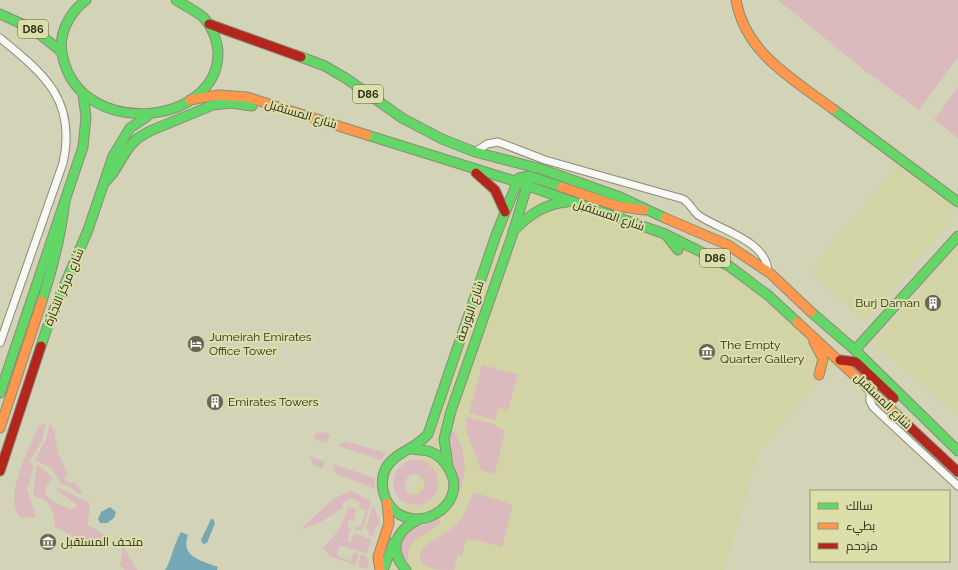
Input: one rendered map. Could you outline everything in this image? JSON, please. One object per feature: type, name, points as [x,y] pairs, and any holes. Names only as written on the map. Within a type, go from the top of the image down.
[{"type":"main road","points":[[86,0],[73,11],[66,23],[62,37],[62,52],[68,75],[82,94],[96,104],[117,112],[148,116],[174,109],[190,100],[206,87],[214,76],[217,64],[217,42],[209,24],[199,14],[176,0]]},
{"type":"main road","points":[[736,0],[745,31],[768,60],[958,202]]},
{"type":"main road","name":"D86","points":[[0,14],[18,20],[33,29],[62,52]]},
{"type":"main road","name":"شارع المستقبل","points":[[209,24],[325,66],[347,79],[413,125],[442,139],[475,152],[525,165],[620,197],[645,210],[713,238],[742,253],[768,272],[855,350],[958,451]]},
{"type":"main road","name":"شارع مركز التجارة","points":[[0,393],[85,137],[86,117],[82,94]]},
{"type":"main road","name":"شارع المستقبل","points":[[190,100],[209,96],[228,95],[247,98],[516,182],[665,234],[708,254],[744,276],[769,296],[840,360],[958,472]]},
{"type":"main road","points":[[104,182],[112,175],[128,148],[140,136],[154,128],[182,119],[206,107],[231,103],[271,110],[284,109]]},
{"type":"main road","name":"شارع مركز التجارة","points":[[0,471],[50,319],[82,246],[113,156],[123,137],[136,123],[148,116]]},
{"type":"main road","points":[[525,165],[529,176]]},
{"type":"main road","points":[[469,168],[486,180],[494,188],[500,197],[505,212]]},
{"type":"main road","points":[[516,182],[522,176],[529,176],[617,206],[645,210]]},
{"type":"main road","name":"شارع البورصة","points":[[448,465],[444,439],[448,421],[513,231],[529,176]]},
{"type":"main road","name":"شارع البورصة","points":[[413,449],[425,438],[430,429],[516,182]]},
{"type":"main road","points":[[0,428],[54,265],[64,221],[65,201]]},
{"type":"main road","points":[[513,231],[528,215],[537,209],[552,203],[575,202]]},
{"type":"main road","points":[[665,234],[678,250]]},
{"type":"main road","points":[[855,350],[958,236]]},
{"type":"main road","points":[[811,334],[823,359],[823,365],[819,375]]},
{"type":"main road","points":[[840,360],[851,360],[856,362],[892,396],[900,402],[910,403]]},
{"type":"main road","points":[[413,449],[423,449],[433,452],[441,457],[448,465],[453,480],[452,493],[448,504],[436,515],[418,520],[405,527],[395,541],[381,570],[378,557],[389,523],[386,501],[382,487],[385,470],[396,456],[413,449]]},
{"type":"main road","points":[[386,501],[400,515],[418,520]]},
{"type":"main road","points":[[395,541],[396,556],[406,570]]},
{"type":"street","points":[[0,38],[32,64],[46,79],[59,104],[67,133],[63,163],[0,344]]},
{"type":"street","points":[[475,152],[486,144],[498,142],[544,160],[683,199],[698,215],[758,249],[766,259],[768,272]]},
{"type":"street","points":[[870,388],[870,401],[873,407],[958,486]]},
{"type":"shaded area","points":[[778,0],[958,0],[958,57],[919,110],[864,70]]},
{"type":"shaded area","points":[[958,87],[958,138],[934,120]]},
{"type":"shaded area","points":[[900,162],[952,205],[954,217],[865,322],[809,272]]},
{"type":"shaded area","points":[[521,176],[680,233],[727,257],[769,289],[843,356],[760,449],[724,570],[380,570],[417,484]]},
{"type":"shaded area","name":"Burj Daman","points":[[958,245],[958,416],[874,344]]},
{"type":"shaded area","points":[[482,365],[518,374],[508,410],[498,408],[495,420],[469,413]]},
{"type":"shaded area","points":[[467,417],[495,424],[495,427],[505,430],[495,474],[480,470],[479,463],[468,437],[466,424]]},
{"type":"shaded area","points":[[46,423],[42,441],[29,462],[33,466],[32,475],[27,489],[36,517],[22,518],[16,511],[14,500],[15,488],[24,460],[39,426]]},
{"type":"shaded area","points":[[50,424],[54,430],[58,453],[68,475],[64,477],[69,484],[74,482],[84,495],[77,493],[72,488],[61,483],[51,468],[35,460],[46,439]]},
{"type":"shaded area","points":[[451,428],[461,445],[465,464],[463,483],[455,501],[458,482],[450,446]]},
{"type":"shaded area","points":[[321,432],[330,434],[327,443],[314,439],[316,434]]},
{"type":"shaded area","points":[[345,441],[386,453],[381,460],[338,446]]},
{"type":"shaded area","points":[[309,456],[325,462],[322,469],[313,465]]},
{"type":"shaded area","points":[[411,460],[422,461],[430,465],[436,472],[438,480],[434,497],[427,502],[417,505],[408,504],[400,499],[393,485],[395,473],[403,464]],"holes":[[[415,474],[423,479],[425,486],[419,494],[416,495],[407,492],[404,485],[408,476]]]},
{"type":"shaded area","points":[[333,464],[375,478],[375,489],[337,474]]},
{"type":"shaded area","points":[[37,465],[53,479],[47,485],[45,490],[50,499],[55,503],[73,509],[76,507],[76,504],[56,490],[58,488],[88,502],[90,511],[88,525],[106,535],[94,547],[54,526],[54,516],[51,508],[47,502],[33,494]]},
{"type":"shaded area","points":[[352,491],[371,501],[362,531],[355,529],[356,526],[361,527],[366,510],[359,508],[361,503],[352,498],[343,503],[343,508],[321,522],[300,530],[334,498]]},
{"type":"shaded area","points":[[473,492],[513,505],[502,547],[467,538],[462,555],[458,554],[454,570],[435,569],[423,564],[420,556],[422,551],[426,546],[456,525],[464,513]]},
{"type":"shaded area","points":[[373,504],[380,523],[376,527],[373,536],[368,535],[369,530],[366,529]]},
{"type":"shaded area","points":[[348,507],[356,509],[354,521],[349,520],[347,527],[351,528],[347,541],[351,542],[354,534],[371,539],[367,554],[340,545],[337,556],[351,561],[354,552],[359,554],[355,565],[329,556],[323,548],[332,539],[344,519]]},
{"type":"shaded area","points":[[440,519],[441,522],[436,527],[419,537],[411,545],[408,561],[405,561],[401,551],[401,544],[404,537],[416,528]]},
{"type":"shaded area","points":[[123,546],[137,570],[125,570],[120,565]]},
{"type":"shaded area","points":[[361,554],[367,557],[369,565],[367,569],[358,566]]},
{"type":"water","points":[[110,507],[116,512],[114,518],[107,523],[100,523],[98,519],[101,512]]},
{"type":"water","points":[[211,519],[213,519],[215,523],[207,543],[203,544],[201,540]]},
{"type":"water","points":[[181,532],[188,535],[186,542],[190,553],[199,560],[218,567],[217,570],[165,570],[169,564]]},
{"type":"traffic: fast","points":[[86,0],[69,19],[63,34],[63,58],[75,84],[96,102],[121,112],[148,113],[175,108],[197,95],[213,76],[218,51],[217,42],[212,29],[201,15],[176,0]]},
{"type":"traffic: fast","points":[[0,14],[33,29],[62,52]]},
{"type":"traffic: fast","points":[[301,57],[325,66],[347,79],[402,118],[442,139],[475,152],[541,169],[620,197],[665,218]]},
{"type":"traffic: fast","points":[[0,393],[83,147],[86,117],[83,94]]},
{"type":"traffic: fast","points":[[105,182],[113,173],[129,147],[138,138],[150,131],[213,105],[231,103],[252,106]]},
{"type":"traffic: fast","points":[[833,109],[958,202]]},
{"type":"traffic: fast","points":[[41,346],[50,319],[88,230],[113,156],[130,128],[148,116]]},
{"type":"traffic: fast","points":[[367,135],[508,179],[665,234],[729,266],[769,296],[797,322]]},
{"type":"traffic: fast","points":[[413,449],[429,451],[444,461],[449,469],[454,483],[452,495],[446,506],[436,514],[424,518],[411,518],[398,514],[388,503],[382,486],[384,472],[395,458],[418,443],[428,434],[496,235],[519,178],[529,176],[562,187]]},
{"type":"traffic: fast","points":[[448,465],[444,439],[451,411],[512,236],[529,179]]},
{"type":"traffic: fast","points":[[42,301],[56,251],[65,201]]},
{"type":"traffic: fast","points":[[513,231],[537,211],[551,205],[567,202]]},
{"type":"traffic: fast","points":[[667,236],[678,250]]},
{"type":"traffic: fast","points":[[855,350],[958,236]]},
{"type":"traffic: fast","points":[[811,312],[855,350],[958,451]]},
{"type":"traffic: fast","points":[[406,570],[400,563],[397,555],[397,542],[399,535],[410,524],[418,520]]},
{"type":"traffic: fast","points":[[383,570],[394,542]]},
{"type":"traffic: slow","points":[[736,0],[741,19],[749,35],[760,50],[787,75],[833,109]]},
{"type":"traffic: slow","points":[[190,100],[218,95],[247,97],[367,135]]},
{"type":"traffic: slow","points":[[562,187],[617,206],[644,210]]},
{"type":"traffic: slow","points":[[665,218],[728,245],[771,274],[811,312]]},
{"type":"traffic: slow","points":[[0,428],[42,301]]},
{"type":"traffic: slow","points":[[797,322],[898,416]]},
{"type":"traffic: slow","points":[[814,342],[823,359],[819,375]]},
{"type":"traffic: slow","points":[[380,570],[378,557],[389,523],[387,503]]},
{"type":"traffic: jam","points":[[209,24],[301,57]]},
{"type":"traffic: jam","points":[[476,173],[495,190],[505,212]]},
{"type":"traffic: jam","points":[[0,471],[41,346]]},
{"type":"traffic: jam","points":[[840,360],[856,362],[894,398]]},
{"type":"traffic: jam","points":[[898,416],[958,472]]},
{"type":"place","name":"Burj Daman","points":[[933,303]]},
{"type":"place","name":"Jumeirah Emirates Office Tower","points":[[196,344]]},
{"type":"place","name":"The Empty Quarter Gallery","points":[[707,352]]},
{"type":"place","name":"Emirates Towers","points":[[215,402]]},
{"type":"place","name":"متحف المستقبل","points":[[48,542]]}]
